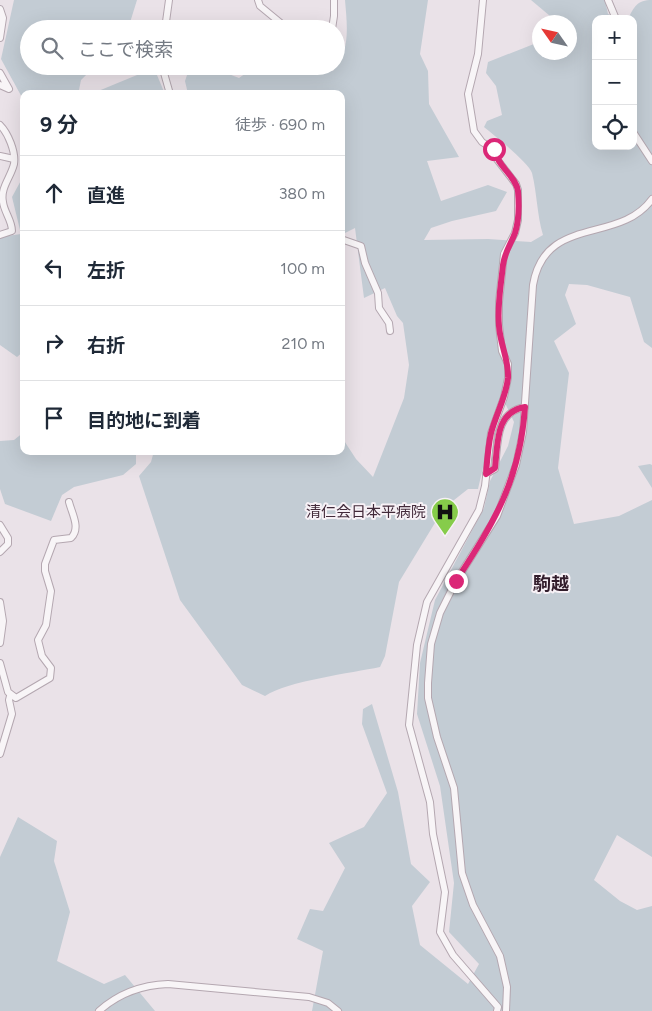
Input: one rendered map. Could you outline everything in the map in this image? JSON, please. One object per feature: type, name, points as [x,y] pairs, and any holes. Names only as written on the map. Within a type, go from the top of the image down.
[{"type":"street","points":[[166,20],[169,0]]},
{"type":"street","points":[[258,0],[260,6],[277,20]]},
{"type":"street","points":[[333,20],[334,0]]},
{"type":"street","points":[[483,0],[478,54],[468,94],[474,131],[482,142],[494,149],[496,158],[516,184],[518,190],[518,220],[515,233],[504,254],[499,302],[498,325],[502,351],[508,364],[508,378],[504,397],[491,433],[482,498],[474,522],[455,550],[427,602],[417,645],[409,725],[430,802],[433,834],[445,892],[440,932],[453,955],[498,1007],[497,1011]]},
{"type":"street","points":[[608,0],[614,15]]},
{"type":"street","points":[[0,9],[3,18],[0,38]]},
{"type":"street","points":[[0,73],[9,89],[0,85]]},
{"type":"street","points":[[165,75],[169,90]]},
{"type":"street","points":[[0,125],[8,135],[14,159],[14,166],[5,183],[1,202],[12,231],[0,235]]},
{"type":"street","points":[[637,138],[652,161]]},
{"type":"street","points":[[0,156],[14,159]]},
{"type":"street","points":[[506,1011],[507,987],[500,956],[473,905],[462,873],[454,788],[437,737],[430,705],[428,683],[431,644],[440,612],[503,502],[520,448],[525,407],[533,285],[536,269],[543,256],[564,239],[629,219],[652,199]]},
{"type":"street","points":[[345,240],[361,246],[365,263],[378,293],[378,308],[389,322],[390,331]]},
{"type":"street","points":[[486,474],[495,468],[502,421],[511,411],[525,407]]},
{"type":"street","points":[[10,696],[20,696],[50,678],[52,672],[38,648],[38,640],[46,625],[51,591],[45,571],[45,564],[54,540],[71,538],[76,531],[69,502]]},
{"type":"street","points":[[0,525],[8,538],[8,544],[0,552]]},
{"type":"street","points":[[0,602],[3,621],[0,643]]},
{"type":"street","points":[[0,663],[4,682],[10,696],[12,714],[0,754]]},
{"type":"street","points":[[99,1011],[112,1001],[136,989],[153,984],[184,985],[321,1000],[338,1011]]},
{"type":"shaded area","points":[[14,0],[137,0],[131,20],[20,20],[20,75],[86,75],[81,80],[79,90],[20,90],[20,94],[1,59]]},
{"type":"shaded area","points":[[345,0],[428,0],[420,54],[428,71],[429,104],[459,157],[427,161],[441,201],[488,185],[507,192],[496,211],[431,228],[424,240],[488,239],[531,242],[543,235],[532,173],[518,156],[484,127],[487,121],[502,115],[496,86],[486,73],[488,62],[532,45],[532,60],[577,60],[577,15],[549,15],[531,0],[605,0],[608,14],[610,15],[592,15],[592,150],[637,150],[637,15],[630,15],[639,3],[652,0],[652,348],[644,342],[630,297],[587,285],[569,284],[565,295],[576,324],[554,341],[569,373],[558,468],[574,524],[619,516],[652,500],[652,857],[617,835],[594,880],[620,901],[637,910],[652,906],[652,1011],[312,1011],[323,951],[297,939],[310,909],[323,911],[345,868],[329,843],[364,827],[387,793],[362,724],[363,709],[372,704],[398,792],[411,864],[430,882],[412,906],[420,945],[468,984],[479,964],[449,932],[454,883],[440,786],[417,714],[420,663],[435,600],[484,508],[490,481],[508,446],[514,422],[506,405],[497,406],[478,489],[468,489],[444,508],[399,582],[385,656],[380,667],[288,686],[265,696],[242,685],[180,600],[139,476],[151,462],[153,455],[345,455],[345,442],[356,459],[373,477],[404,398],[409,365],[403,323],[397,316],[385,288],[364,298],[355,228],[345,233],[345,90],[187,90],[185,81],[187,75],[231,75],[239,78],[243,75],[345,75],[345,46],[347,37]]},
{"type":"shaded area","points":[[137,75],[157,75],[163,90],[101,90]]},
{"type":"shaded area","points":[[20,182],[20,230],[12,197]]},
{"type":"shaded area","points":[[20,234],[20,354],[17,357],[0,345],[0,237]]},
{"type":"shaded area","points":[[20,435],[20,455],[136,455],[136,464],[123,475],[74,487],[62,495],[51,521],[5,504],[0,489],[0,441],[14,440]]},
{"type":"shaded area","points":[[652,465],[652,488],[638,466]]},
{"type":"shaded area","points":[[18,817],[57,841],[54,861],[70,912],[57,961],[104,984],[125,975],[155,1011],[0,1011],[0,857]]},
{"type":"place","name":"清仁会日本平病院","points":[[445,536]]},
{"type":"district","name":"駒越","points":[[551,584]]},
{"type":"route","points":[[456,581],[497,516],[516,465],[523,432],[525,407],[511,411],[502,421],[495,468],[492,472],[486,474],[491,433],[504,397],[508,378],[508,364],[502,351],[498,325],[499,302],[504,254],[515,233],[518,220],[518,190],[516,184],[499,164],[494,149]]}]
